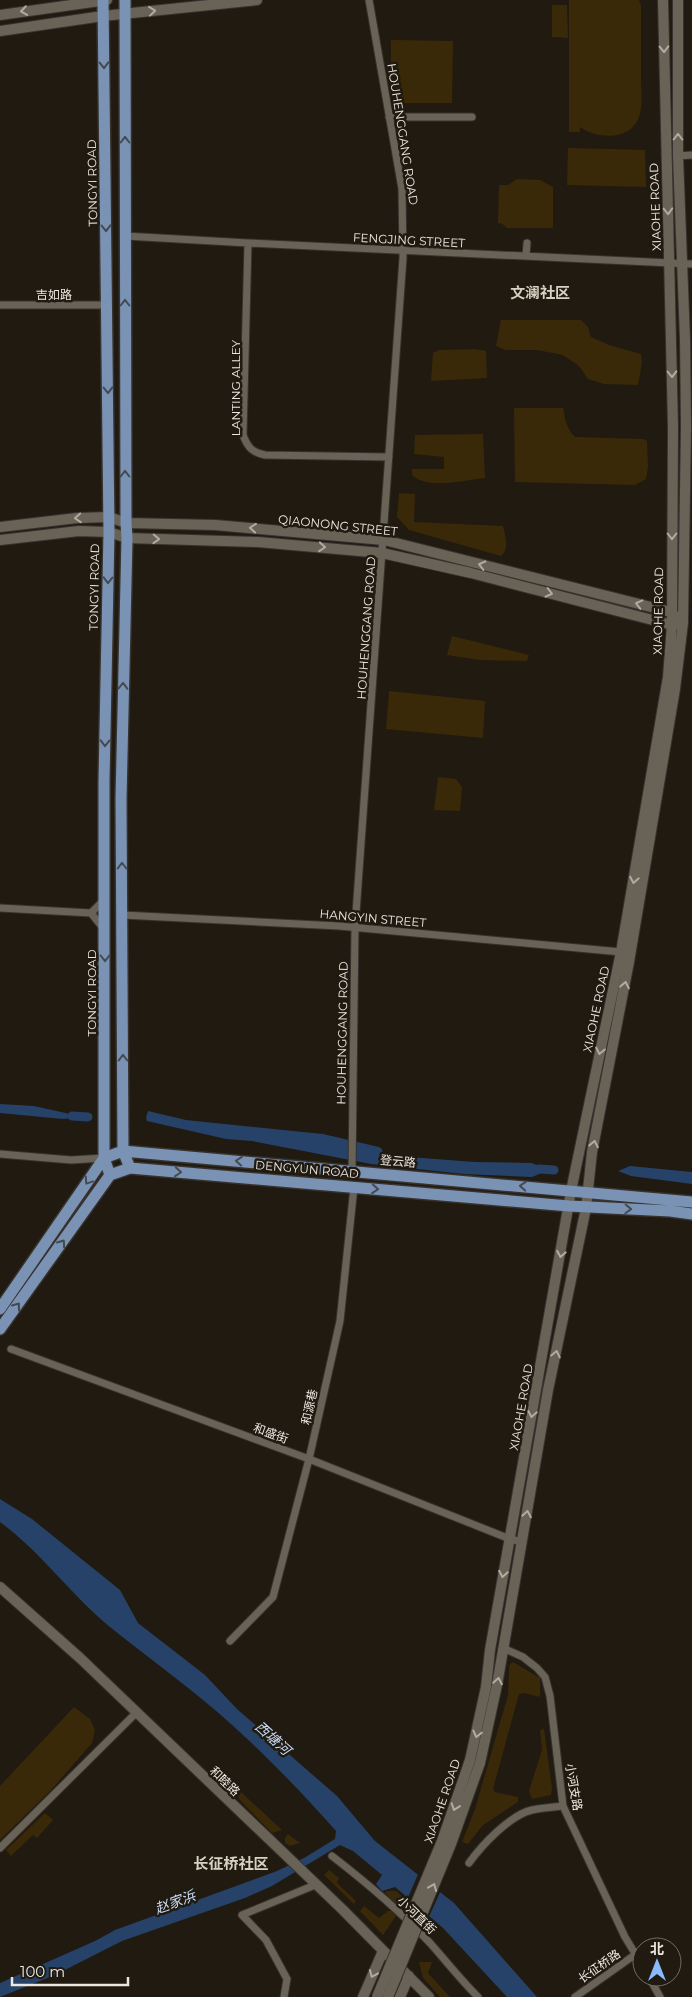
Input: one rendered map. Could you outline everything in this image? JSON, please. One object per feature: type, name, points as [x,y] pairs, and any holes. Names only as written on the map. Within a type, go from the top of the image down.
[{"type":"main road","points":[[0,15],[104,0]]},
{"type":"main road","name":"TONGYI ROAD","points":[[104,0],[109,517],[104,781],[104,1158],[110,1174]]},
{"type":"main road","points":[[126,0],[127,538],[122,718],[122,915],[124,1151],[130,1168]]},
{"type":"main road","points":[[0,31],[103,16],[257,0]]},
{"type":"main road","name":"XIAOHE ROAD","points":[[388,1997],[451,1844],[475,1762],[490,1650],[570,1206],[571,1191],[621,952],[668,677],[672,625],[673,427],[663,0]]},
{"type":"main road","name":"XIAOHE ROAD","points":[[377,1997],[488,1732],[548,1390],[586,1208],[592,1152],[629,962],[687,624],[686,426],[688,264],[678,156],[678,0]]},
{"type":"main road","name":"QIAONONG STREET","points":[[0,527],[77,518],[109,517],[126,523],[215,525],[384,540],[672,612]]},
{"type":"main road","name":"QIAONONG STREET","points":[[0,540],[79,531],[109,532],[127,538],[258,542],[382,553],[471,573],[672,625],[687,624]]},
{"type":"main road","points":[[672,612],[687,624]]},
{"type":"main road","points":[[0,1309],[104,1158],[124,1151]]},
{"type":"main road","name":"登云路","points":[[124,1151],[571,1191],[670,1205]]},
{"type":"main road","name":"DENGYUN ROAD","points":[[110,1174],[130,1168],[586,1208],[670,1205],[692,1202]]},
{"type":"main road","points":[[0,1329],[110,1174]]},
{"type":"main road","name":"DENGYUN ROAD","points":[[670,1205],[692,1214]]},
{"type":"main road","name":"和睦路","points":[[0,1587],[80,1658],[430,1997]]},
{"type":"main road","points":[[363,1997],[383,1951]]},
{"type":"main road","points":[[400,1997],[409,1976]]},
{"type":"street","name":"HOUHENGGANG ROAD","points":[[352,1171],[355,927],[390,457],[403,251],[402,189],[369,0]]},
{"type":"street","points":[[389,117],[472,116]]},
{"type":"street","points":[[678,156],[692,155]]},
{"type":"street","name":"FENGJING STREET","points":[[125,236],[248,244],[688,264]]},
{"type":"street","points":[[526,243],[526,256]]},
{"type":"street","name":"LANTING ALLEY","points":[[248,244],[243,435],[247,446],[254,453],[265,455],[390,457]]},
{"type":"street","name":"吉如路","points":[[0,305],[107,305]]},
{"type":"street","points":[[91,913],[104,900]]},
{"type":"street","points":[[0,908],[91,913],[105,930]]},
{"type":"street","name":"HANGYIN STREET","points":[[122,915],[355,927],[621,952]]},
{"type":"street","points":[[0,1154],[71,1160],[104,1158]]},
{"type":"street","name":"和源巷","points":[[230,1641],[273,1597],[309,1459],[340,1321],[354,1187]]},
{"type":"street","name":"和盛街","points":[[11,1348],[309,1459],[510,1539],[522,1542]]},
{"type":"street","name":"小河支路","points":[[503,1648],[523,1658],[537,1668],[545,1677],[550,1696],[563,1806],[612,1910],[632,1947]]},
{"type":"street","points":[[0,1848],[136,1713]]},
{"type":"street","points":[[470,1863],[478,1850],[501,1827],[530,1810],[563,1806]]},
{"type":"street","name":"小河直街","points":[[332,1856],[398,1912],[429,1942],[478,1997]]},
{"type":"street","points":[[284,1997],[286,1979],[266,1940],[242,1915],[312,1881]]},
{"type":"street","name":"长征桥路","points":[[575,1997],[632,1957]]},
{"type":"shaded area","points":[[569,0],[639,0],[641,5],[640,113],[631,129],[623,133],[606,136],[580,127],[580,132],[569,132]]},
{"type":"shaded area","points":[[552,5],[567,5],[568,38],[552,37]]},
{"type":"shaded area","points":[[391,40],[453,41],[452,103],[394,103],[395,76],[391,76]]},
{"type":"shaded area","points":[[568,148],[645,150],[646,187],[567,185]]},
{"type":"shaded area","points":[[517,179],[540,180],[553,187],[553,228],[507,228],[501,223],[498,224],[499,185],[508,185]]},
{"type":"shaded area","points":[[501,320],[581,320],[588,327],[591,337],[609,345],[641,354],[642,363],[638,385],[604,384],[588,379],[579,366],[563,355],[537,350],[506,350],[496,346]]},
{"type":"shaded area","points":[[476,349],[486,351],[487,378],[431,381],[433,353],[439,350]]},
{"type":"shaded area","points":[[514,408],[563,408],[568,427],[575,437],[643,439],[647,441],[648,467],[646,479],[635,485],[515,482]]},
{"type":"shaded area","points":[[483,434],[485,478],[436,483],[419,480],[412,475],[412,469],[444,469],[444,457],[414,454],[415,435]]},
{"type":"shaded area","points":[[399,493],[415,494],[414,522],[503,526],[506,542],[504,553],[501,556],[409,530],[397,517]]},
{"type":"shaded area","points":[[452,636],[529,655],[527,661],[480,660],[447,655]]},
{"type":"shaded area","points":[[389,691],[485,701],[483,738],[386,729]]},
{"type":"shaded area","points":[[438,777],[456,779],[462,787],[460,811],[434,810]]},
{"type":"shaded area","points":[[513,1662],[540,1678],[540,1697],[524,1693],[519,1694],[493,1789],[495,1792],[518,1797],[518,1802],[483,1825],[468,1844],[462,1842],[475,1809],[508,1695],[509,1668]]},
{"type":"shaded area","points":[[74,1707],[90,1719],[95,1730],[92,1743],[51,1790],[0,1840],[0,1786]]},
{"type":"shaded area","points":[[544,1729],[552,1788],[551,1795],[532,1799],[529,1791],[542,1750],[540,1730]]},
{"type":"shaded area","points":[[241,1792],[282,1830],[272,1833],[239,1799],[238,1796]]},
{"type":"shaded area","points":[[45,1813],[53,1820],[37,1838],[33,1835],[11,1856],[6,1850]]},
{"type":"shaded area","points":[[288,1834],[300,1843],[290,1846],[285,1843],[285,1838]]},
{"type":"shaded area","points":[[329,1870],[339,1878],[337,1883],[356,1901],[354,1904],[324,1875]]},
{"type":"shaded area","points":[[386,1891],[396,1891],[404,1898],[400,1906],[385,1893]]},
{"type":"shaded area","points":[[364,1906],[379,1918],[388,1911],[392,1911],[396,1916],[383,1935],[360,1911]]},
{"type":"shaded area","points":[[419,1962],[432,1962],[428,1973],[450,1997],[440,1997],[423,1978]]},
{"type":"water","points":[[0,1104],[34,1106],[84,1117],[63,1119],[0,1113]]},
{"type":"water","points":[[148,1111],[186,1120],[323,1134],[379,1147],[382,1149],[383,1155],[475,1162],[532,1163],[549,1170],[532,1177],[464,1174],[371,1164],[252,1141],[226,1139],[147,1121]]},
{"type":"water","points":[[630,1166],[692,1172],[692,1184],[631,1176],[618,1171]]},
{"type":"water","points":[[0,1499],[32,1519],[120,1590],[138,1623],[205,1675],[237,1709],[337,1796],[375,1841],[454,1903],[537,1997],[507,1997],[443,1928],[395,1887],[382,1891],[376,1884],[382,1875],[353,1851],[340,1845],[272,1886],[245,1898],[122,1941],[55,1975],[0,1997],[0,1983],[95,1941],[115,1930],[277,1871],[304,1858],[335,1839],[336,1831],[247,1738],[202,1699],[96,1615],[43,1560],[0,1522]]},
{"type":"pier","points":[[419,1872],[441,1890],[428,1919],[407,1900]]},
{"type":"waterway","points":[[72,1116],[88,1117]]},
{"type":"waterway","points":[[539,1169],[554,1170]]},
{"type":"district","name":"文澜社区","points":[[540,292]]},
{"type":"district","name":"长征桥社区","points":[[231,1863]]},
{"type":"water label","name":"西塘河","points":[[273,1738]]},
{"type":"water label","name":"赵家浜","points":[[175,1902]]}]
